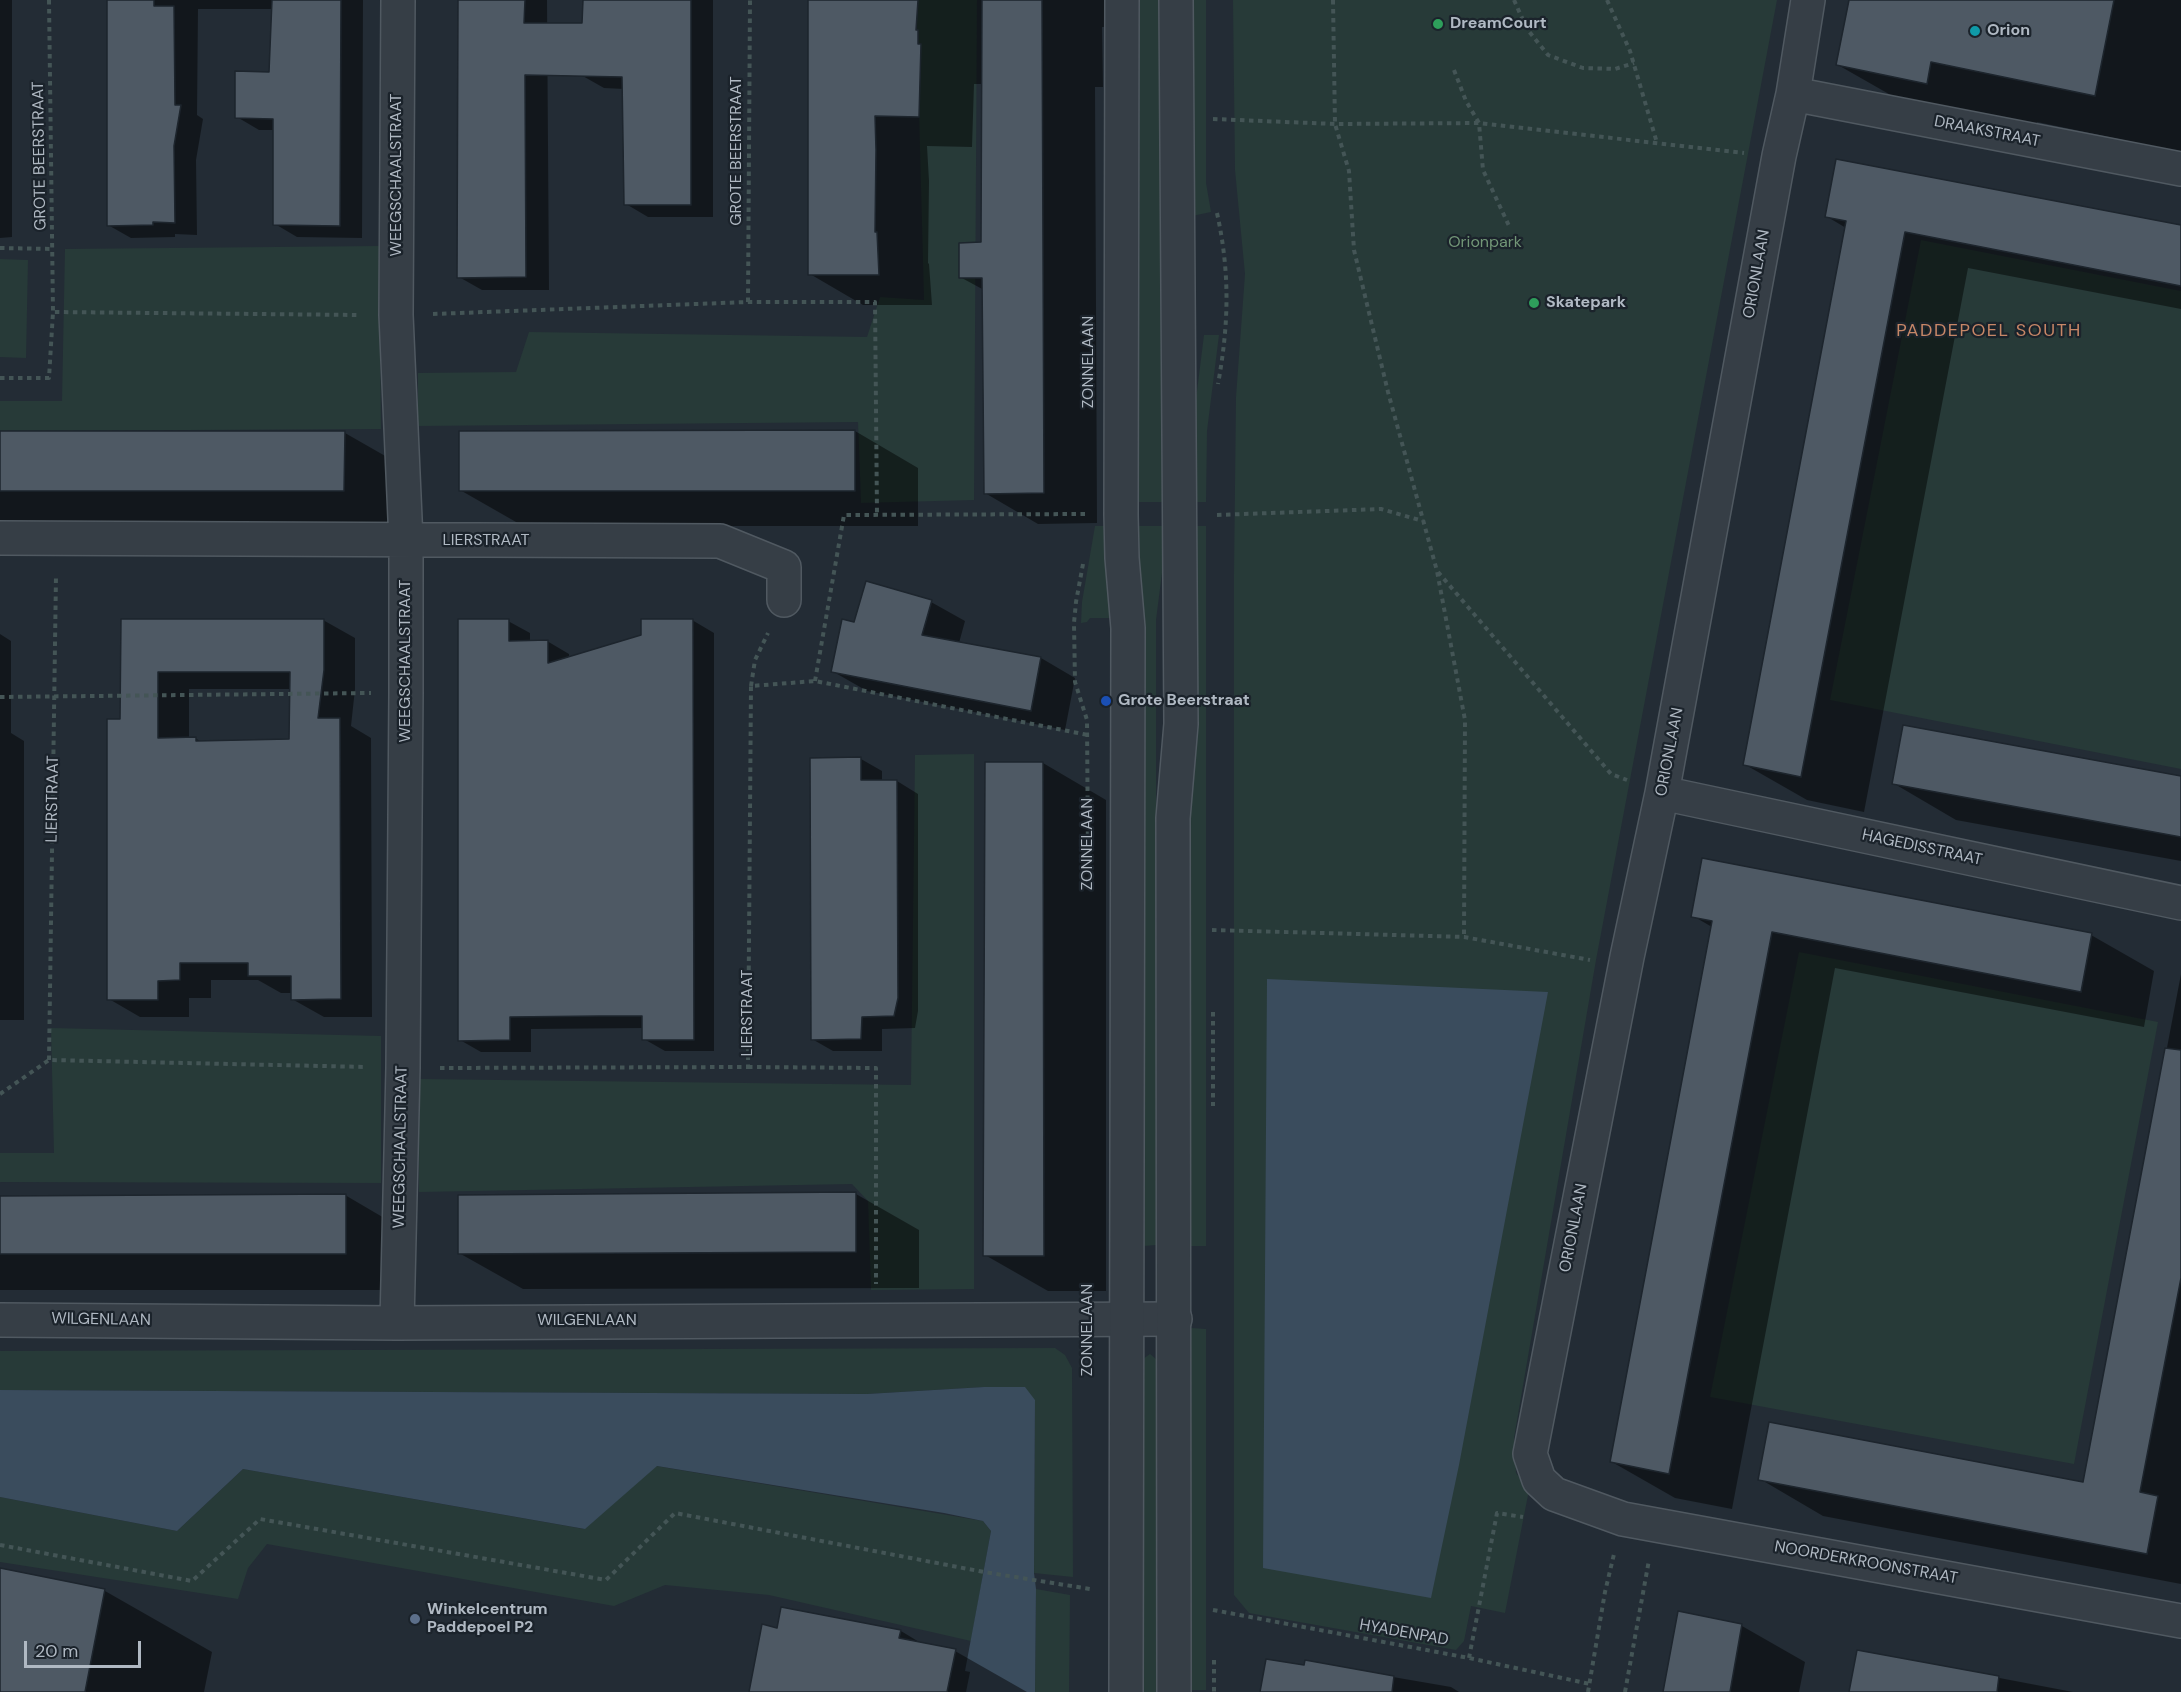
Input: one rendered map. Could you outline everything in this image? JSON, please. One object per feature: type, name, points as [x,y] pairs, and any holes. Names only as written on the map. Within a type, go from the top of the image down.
[{"type":"street","name":"WEEGSCHAALSTRAAT","points":[[397,1323],[403,1068],[406,693],[406,541],[396,315],[398,0]]},
{"type":"street","name":"ZONNELAAN","points":[[1122,0],[1121,515],[1128,628],[1126,1692]]},
{"type":"street","points":[[1174,1692],[1173,818],[1181,724],[1176,0]]},
{"type":"street","name":"ORIONLAAN","points":[[1554,1494],[1539,1480],[1530,1454],[1627,957],[1662,793],[1779,156],[1793,94],[1808,0]]},
{"type":"street","name":"DRAAKSTRAAT","points":[[1793,94],[2181,169]]},
{"type":"street","name":"LIERSTRAAT","points":[[0,538],[720,542],[784,567],[784,600]]},
{"type":"street","name":"HAGEDISSTRAAT","points":[[1662,793],[2181,903]]},
{"type":"street","name":"WILGENLAAN","points":[[0,1320],[397,1323],[1174,1318]]},
{"type":"street","name":"NOORDERKROONSTRAAT","points":[[1554,1494],[1623,1519],[2181,1621]]},
{"type":"path","name":"GROTE BEERSTRAAT","points":[[0,378],[49,378],[53,312],[53,249],[49,0]]},
{"type":"path","name":"GROTE BEERSTRAAT","points":[[748,302],[750,0]]},
{"type":"path","points":[[1333,0],[1335,124],[1349,171],[1354,250],[1388,392],[1437,571],[1465,720],[1464,937]]},
{"type":"path","points":[[1514,0],[1527,29],[1548,55],[1583,68],[1615,69],[1634,63]]},
{"type":"path","points":[[1607,0],[1634,63],[1658,143]]},
{"type":"path","points":[[1454,70],[1466,100],[1479,123],[1483,170],[1510,228]]},
{"type":"path","points":[[1212,129],[1212,119],[1335,124],[1479,123],[1779,156]]},
{"type":"path","points":[[1216,211],[1226,257],[1227,330],[1218,386]]},
{"type":"path","points":[[0,248],[53,249]]},
{"type":"path","points":[[53,312],[396,315],[748,302],[875,302],[877,514]]},
{"type":"path","points":[[1212,515],[1381,510],[1424,522]]},
{"type":"path","points":[[815,681],[844,515],[1089,514],[1089,523]]},
{"type":"path","name":"LIERSTRAAT","points":[[57,537],[49,1060],[403,1068],[748,1067],[751,686],[755,660],[784,600]]},
{"type":"path","name":"ZONNELAAN","points":[[1084,560],[1076,602],[1075,682],[1087,720],[1088,866]]},
{"type":"path","points":[[1437,571],[1611,774],[1662,793]]},
{"type":"path","points":[[751,686],[815,681],[1088,735]]},
{"type":"path","points":[[0,697],[406,693]]},
{"type":"path","points":[[1212,942],[1212,930],[1464,937],[1596,960],[1627,957]]},
{"type":"path","points":[[1213,1000],[1213,1106]]},
{"type":"path","points":[[0,1094],[49,1060]]},
{"type":"path","points":[[748,1067],[876,1068],[876,1320]]},
{"type":"path","points":[[0,1545],[192,1581],[260,1519],[606,1580],[675,1513],[984,1572],[1090,1589]]},
{"type":"path","points":[[1468,1658],[1497,1513],[1528,1518]]},
{"type":"path","points":[[1588,1692],[1605,1593],[1623,1519]]},
{"type":"path","points":[[1625,1692],[1655,1525]]},
{"type":"path","points":[[1090,1577],[1090,1600]]},
{"type":"path","points":[[1213,1599],[1214,1622]]},
{"type":"path","name":"HYADENPAD","points":[[1213,1610],[1468,1658],[1590,1684]]},
{"type":"path","points":[[1214,1657],[1214,1692]]},
{"type":"green space","points":[[916,0],[977,0],[974,500],[861,503],[858,422],[418,426],[418,373],[516,372],[529,332],[867,337],[880,297],[924,300]]},
{"type":"green space","points":[[1133,0],[1168,0],[1168,502],[1133,502]]},
{"type":"green space","points":[[1190,0],[1206,0],[1206,183],[1211,212],[1192,216]]},
{"type":"green space","name":"Orionpark","points":[[1233,0],[1777,0],[1596,960],[1514,1438],[1516,1473],[1529,1490],[1505,1613],[1471,1606],[1464,1641],[1456,1650],[1249,1613],[1234,1595],[1234,574],[1236,397],[1245,274],[1235,170]]},
{"type":"green space","points":[[1921,240],[2181,291],[2181,769],[1830,700]]},
{"type":"green space","points":[[379,246],[381,429],[0,431],[0,401],[62,401],[65,249]]},
{"type":"green space","points":[[0,259],[28,260],[26,358],[0,357]]},
{"type":"green space","points":[[1204,335],[1219,335],[1207,431],[1206,502],[1191,502],[1192,431]]},
{"type":"green space","points":[[1095,526],[1110,526],[1111,618],[1090,618],[1087,622],[1081,623],[1082,602]]},
{"type":"green space","points":[[1135,526],[1168,526],[1156,620],[1156,1245],[1144,1246],[1144,608],[1137,566]]},
{"type":"green space","points":[[1190,526],[1206,526],[1206,1246],[1191,1246]]},
{"type":"green space","points":[[974,754],[974,1289],[871,1290],[868,1201],[852,1184],[419,1192],[419,1079],[911,1085],[915,755]]},
{"type":"green space","points":[[1799,952],[2158,1022],[2074,1464],[1710,1397]]},
{"type":"green space","points":[[51,1028],[381,1036],[381,1183],[0,1182],[0,1153],[54,1153]]},
{"type":"green space","points":[[1191,1328],[1206,1329],[1206,1690],[1191,1690]]},
{"type":"green space","points":[[1055,1348],[1065,1355],[1072,1368],[1073,1577],[1034,1573],[1035,1400],[984,1387],[867,1394],[0,1390],[0,1351]]},
{"type":"green space","points":[[1150,1354],[1156,1359],[1157,1692],[1144,1692],[1143,1359]]},
{"type":"green space","points":[[656,1466],[983,1521],[991,1531],[971,1641],[769,1595],[665,1585],[614,1606],[267,1544],[248,1568],[238,1599],[0,1562],[0,1497],[177,1531],[243,1469],[584,1529]]},
{"type":"green space","points":[[1036,1589],[1070,1595],[1069,1692],[1035,1692]]},
{"type":"water","points":[[1267,979],[1548,992],[1459,1465],[1431,1598],[1263,1568]]},
{"type":"water","points":[[984,1387],[1025,1387],[1035,1400],[1035,1692],[966,1692],[970,1672],[965,1671],[991,1531],[983,1521],[944,1513],[657,1466],[585,1529],[243,1469],[177,1531],[0,1497],[0,1390],[867,1394]]},
{"type":"building","points":[[107,0],[154,0],[154,6],[174,6],[175,105],[181,105],[174,146],[175,223],[153,222],[153,225],[107,226]]},
{"type":"building","points":[[272,0],[341,0],[340,226],[273,225],[273,119],[235,118],[235,71],[269,72]]},
{"type":"building","points":[[458,0],[525,0],[524,23],[582,23],[583,0],[691,0],[691,205],[624,205],[622,77],[525,75],[526,277],[457,278]]},
{"type":"building","points":[[808,0],[918,0],[916,30],[918,30],[918,44],[921,44],[919,117],[875,116],[875,232],[877,232],[879,275],[808,275]]},
{"type":"building","points":[[982,0],[1042,0],[1044,493],[984,494],[982,278],[959,278],[959,243],[981,242]]},
{"type":"building","name":"Orion","points":[[1849,0],[2114,0],[2095,96],[1931,62],[1927,84],[1836,65]]},
{"type":"building","points":[[1836,159],[2181,225],[2181,286],[1905,232],[1801,777],[1743,765],[1846,221],[1825,217]]},
{"type":"building","points":[[855,430],[855,491],[459,491],[459,431]]},
{"type":"building","points":[[0,431],[345,431],[344,491],[0,491]]},
{"type":"building","points":[[866,581],[932,600],[922,635],[1041,657],[1031,711],[831,672],[842,619],[854,622]]},
{"type":"building","points":[[121,619],[324,619],[324,670],[318,718],[340,718],[341,999],[291,1000],[291,976],[248,976],[248,963],[180,963],[180,980],[158,981],[158,1000],[107,1000],[107,719],[120,719]],"holes":[[[158,672],[290,672],[289,739],[196,741],[196,737],[158,738]]]},
{"type":"building","points":[[458,619],[509,619],[509,641],[548,640],[548,663],[641,635],[641,619],[693,619],[694,1040],[642,1040],[642,1016],[599,1016],[510,1017],[510,1040],[458,1041]]},
{"type":"building","points":[[1903,725],[2181,776],[2181,837],[1892,784]]},
{"type":"building","points":[[861,757],[861,780],[897,780],[898,998],[894,1016],[862,1017],[861,1039],[811,1040],[810,758]]},
{"type":"building","points":[[985,762],[1043,762],[1044,1256],[983,1256]]},
{"type":"building","points":[[1702,858],[2092,933],[2081,992],[1772,932],[1669,1474],[1610,1462],[1712,921],[1691,917]]},
{"type":"building","points":[[2165,1048],[2181,1050],[2181,1278],[2140,1492],[2158,1496],[2147,1554],[1758,1480],[1769,1422],[2083,1482]]},
{"type":"building","points":[[856,1192],[856,1252],[458,1254],[458,1195]]},
{"type":"building","points":[[346,1194],[346,1254],[0,1254],[0,1196]]},
{"type":"building","points":[[0,1568],[105,1589],[85,1692],[0,1692]]},
{"type":"building","points":[[781,1607],[901,1630],[899,1638],[956,1649],[947,1692],[749,1692],[762,1624],[777,1628]]},
{"type":"building","points":[[1678,1611],[1742,1624],[1730,1692],[1663,1692]]},
{"type":"building","points":[[1857,1650],[1999,1676],[1997,1692],[1849,1692]]},
{"type":"building","points":[[1266,1659],[1304,1665],[1305,1660],[1394,1676],[1392,1692],[1260,1692]]},
{"type":"place","name":"DreamCourt","points":[[1438,24]]},
{"type":"place","name":"Orion","points":[[1975,31]]},
{"type":"place","name":"Skatepark","points":[[1534,303]]},
{"type":"place","name":"Grote Beerstraat","points":[[1106,701]]},
{"type":"place","name":"Winkelcentrum Paddepoel P2","points":[[415,1619]]},
{"type":"district","name":"PADDEPOEL SOUTH","points":[[1989,331]]}]
